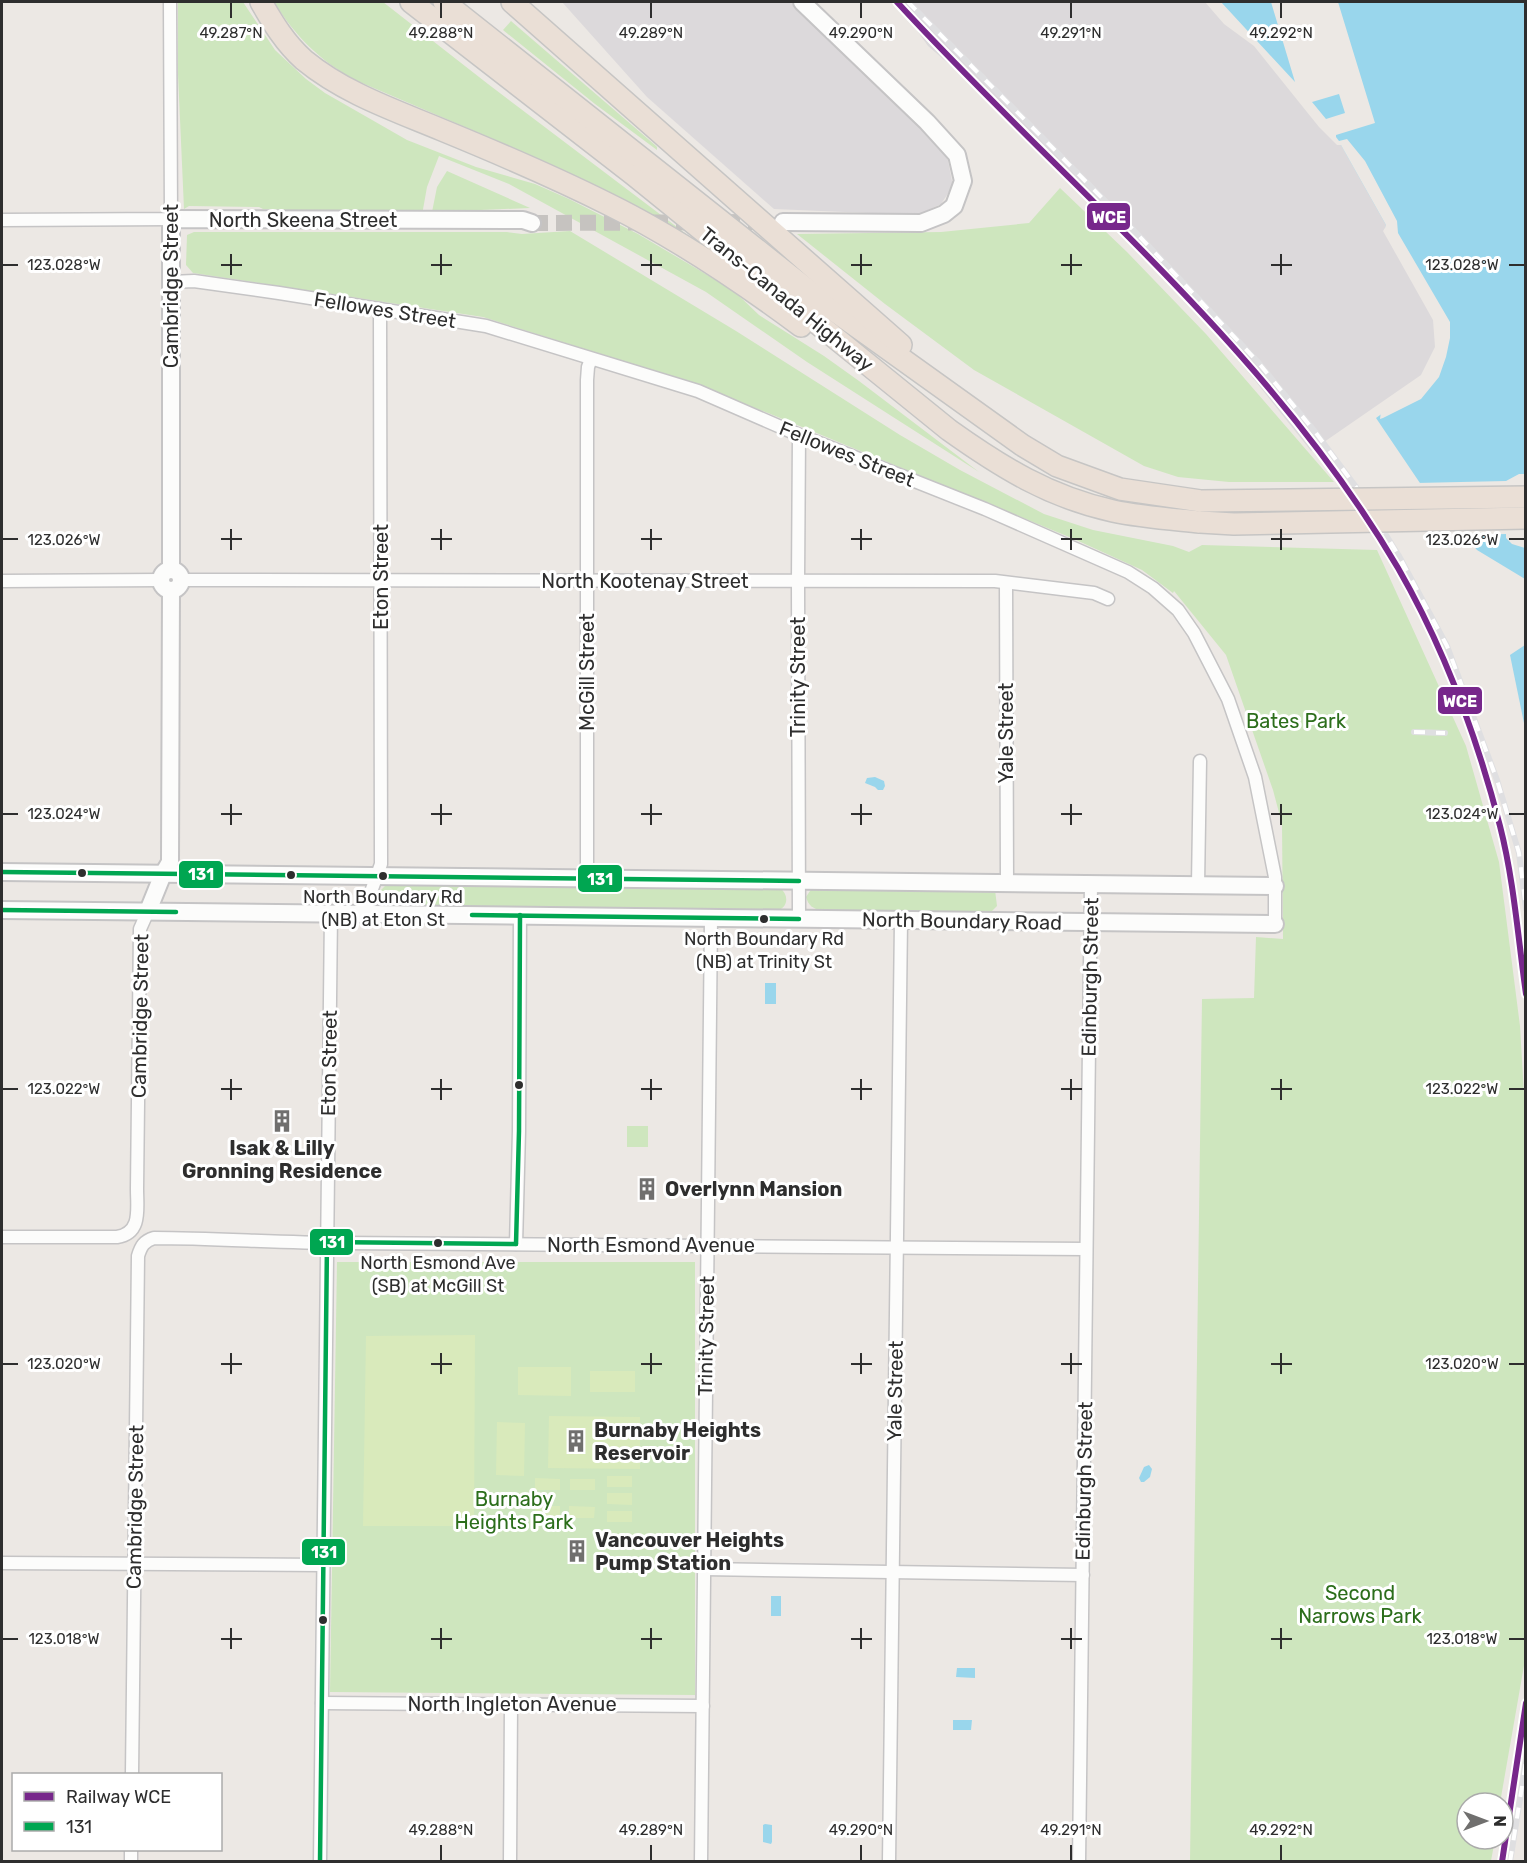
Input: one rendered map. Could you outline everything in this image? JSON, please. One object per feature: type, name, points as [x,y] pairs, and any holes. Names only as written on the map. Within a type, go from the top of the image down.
[{"type":"highway","points":[[261,2],[286,43],[327,77],[363,97],[545,174],[629,216],[697,256],[772,306],[949,430]]},
{"type":"highway","name":"Trans-Canada Highway","points":[[411,2],[634,175],[949,430],[1018,476],[1069,498],[1114,511],[1200,512]]},
{"type":"highway","name":"Trans-Canada Highway","points":[[444,2],[828,306],[1022,445],[1057,466],[1120,489],[1200,512]]},
{"type":"highway","points":[[512,2],[859,307],[965,404]]},
{"type":"highway","points":[[1200,512],[1526,497]]},
{"type":"highway","points":[[1200,512],[1234,524],[1526,518]]},
{"type":"street","name":"Cambridge Street","points":[[2,1237],[117,1237],[125,1236],[131,1231],[136,1221],[140,929],[170,862],[170,2]]},
{"type":"street","points":[[783,222],[921,223],[944,214],[954,206],[963,181],[957,155],[927,122],[802,2]]},
{"type":"street","name":"North Skeena Street","points":[[2,220],[511,220],[532,223]]},
{"type":"street","name":"Fellowes Street","points":[[171,282],[194,281],[486,327],[698,391],[799,435],[984,508],[1128,572],[1178,610],[1194,633],[1228,699],[1255,777],[1275,878],[1275,924]]},
{"type":"street","name":"Eton Street","points":[[363,914],[381,864],[380,309]]},
{"type":"street","name":"McGill Street","points":[[587,878],[587,380],[591,359]]},
{"type":"street","name":"Trinity Street","points":[[799,435],[799,919]]},
{"type":"street","name":"North Kootenay Street","points":[[2,581],[798,580],[1005,583],[1094,593],[1108,599]]},
{"type":"street","name":"Yale Street","points":[[1005,583],[1007,883]]},
{"type":"street","points":[[1198,885],[1200,761]]},
{"type":"street","name":"North Boundary Road","points":[[2,872],[1275,886]]},
{"type":"street","name":"Edinburgh Street","points":[[1079,1862],[1091,884]]},
{"type":"street","name":"North Boundary Road","points":[[2,910],[1275,924]]},
{"type":"street","name":"Eton Street","points":[[320,1862],[331,914]]},
{"type":"street","points":[[516,1244],[520,915]]},
{"type":"street","name":"Trinity Street","points":[[701,1862],[711,918]]},
{"type":"street","name":"Yale Street","points":[[889,1862],[901,921]]},
{"type":"street","name":"North Esmond Avenue","points":[[144,1242],[154,1238],[327,1242],[1086,1249]]},
{"type":"street","name":"Cambridge Street","points":[[132,1773],[138,1256],[144,1242]]},
{"type":"street","points":[[2,1563],[323,1565]]},
{"type":"street","points":[[704,1569],[1083,1575]]},
{"type":"street","name":"North Ingleton Avenue","points":[[322,1703],[703,1706]]},
{"type":"street","points":[[510,1862],[512,1704]]},
{"type":"shaded area","points":[[562,2],[791,2],[946,151],[953,186],[941,204],[917,215],[774,209],[647,97]]},
{"type":"shaded area","points":[[897,2],[1208,2],[1256,46],[1341,145],[1387,225],[1383,231],[1433,320],[1435,347],[1421,375],[1311,451],[1155,255],[986,96],[928,46]]},
{"type":"green space","points":[[178,2],[243,2],[275,50],[325,93],[407,140],[476,167],[535,184],[638,234],[735,292],[759,315],[824,356],[979,472],[807,362],[706,292],[509,184],[439,156],[427,187],[422,215],[263,209],[259,207],[189,206],[184,209],[178,74]]},
{"type":"green space","points":[[274,2],[383,2],[702,246],[585,182],[521,151],[355,80],[330,64],[309,46]]},
{"type":"green space","points":[[511,21],[655,145],[657,150],[595,104],[503,30]]},
{"type":"green space","points":[[447,171],[530,208],[432,212],[437,187]]},
{"type":"green space","points":[[1060,188],[1127,252],[1206,334],[1334,482],[1229,482],[1178,477],[1144,466],[974,370],[885,304],[797,234],[941,232],[1029,223]]},
{"type":"green space","name":"Second Narrows Park","points":[[570,231],[736,331],[900,435],[960,470],[1044,514],[1093,530],[1173,546],[1189,552],[1202,545],[1377,550],[1466,746],[1499,862],[1520,1026],[1526,1128],[1526,1654],[1502,1791],[1455,1791],[1455,1851],[1493,1851],[1491,1861],[1190,1861],[1202,999],[1254,998],[1256,937],[1283,939],[1282,824],[1273,790],[1226,655],[1174,591],[1173,593],[1142,570],[1074,539],[768,413],[667,375],[483,317],[193,273],[186,265],[187,235],[194,232],[507,232],[522,234]]},
{"type":"green space","points":[[387,884],[780,888],[785,893],[786,902],[779,910],[393,906],[385,902],[381,896],[381,890]]},
{"type":"green space","points":[[812,888],[995,890],[997,906],[991,912],[821,910],[811,906],[807,900],[806,897]]},
{"type":"green space","points":[[627,1126],[648,1126],[648,1147],[627,1147]]},
{"type":"green space","name":"Burnaby Heights Park","points":[[337,1262],[695,1262],[695,1695],[330,1692]]},
{"type":"green space","points":[[475,1335],[474,1526],[363,1526],[366,1336]]},
{"type":"green space","points":[[518,1367],[571,1367],[571,1396],[518,1395]]},
{"type":"green space","points":[[590,1371],[635,1371],[635,1392],[590,1392]]},
{"type":"green space","points":[[549,1416],[640,1417],[640,1469],[548,1468]]},
{"type":"green space","points":[[497,1422],[525,1423],[524,1476],[496,1475]]},
{"type":"green space","points":[[607,1476],[632,1476],[632,1487],[607,1487]]},
{"type":"green space","points":[[535,1478],[560,1479],[560,1490],[535,1490]]},
{"type":"green space","points":[[570,1479],[595,1479],[595,1490],[570,1490]]},
{"type":"green space","points":[[607,1493],[632,1493],[632,1505],[607,1504]]},
{"type":"green space","points":[[535,1506],[560,1506],[560,1518],[535,1518]]},
{"type":"green space","points":[[569,1506],[595,1507],[594,1518],[569,1518]]},
{"type":"green space","points":[[607,1511],[632,1511],[632,1522],[607,1522]]},
{"type":"water","points":[[1208,2],[1525,2],[1525,579],[1477,550],[1424,489],[1376,418],[1413,391],[1433,369],[1441,343],[1437,316],[1385,230],[1386,225],[1341,145],[1256,46]]},
{"type":"water","points":[[1525,645],[1525,728],[1510,655]]},
{"type":"water","points":[[875,777],[884,781],[883,790],[878,790],[865,783],[867,778]]},
{"type":"water","points":[[765,983],[776,983],[776,1004],[765,1004]]},
{"type":"water","points":[[1149,1465],[1152,1469],[1150,1477],[1141,1482],[1139,1478],[1144,1467]]},
{"type":"water","points":[[771,1596],[781,1596],[781,1616],[771,1616]]},
{"type":"water","points":[[957,1668],[975,1668],[975,1678],[956,1677]]},
{"type":"water","points":[[953,1720],[972,1720],[971,1730],[953,1730]]},
{"type":"water","points":[[763,1825],[772,1825],[771,1844],[763,1842]]},
{"type":"pier","points":[[1205,2],[1221,2],[1295,82],[1271,2],[1338,2],[1375,123],[1336,135],[1336,137],[1339,141],[1347,139],[1365,161],[1397,221],[1398,233],[1450,322],[1450,338],[1439,377],[1421,399],[1383,418],[1380,419],[1381,411],[1411,389],[1430,368],[1437,343],[1434,317],[1384,231],[1386,225],[1341,145],[1337,145],[1319,127],[1254,46],[1224,24]],"holes":[[[1339,94],[1345,113],[1326,119],[1312,102]]]},
{"type":"pier","points":[[1519,474],[1525,474],[1525,548],[1512,544],[1506,538],[1506,534],[1460,535],[1416,483],[1506,481]]},
{"type":"tunnel","points":[[532,223],[768,222]]},
{"type":"railway","points":[[908,2],[1124,220],[1257,361],[1316,433],[1356,487],[1399,556],[1447,646],[1497,780],[1519,853],[1526,909]]},
{"type":"railway","points":[[1414,732],[1445,733]]},
{"type":"railway","points":[[1510,1862],[1526,1761]]},
{"type":"rail line","name":"WCE","points":[[897,2],[1228,341],[1289,413],[1346,488],[1398,568],[1415,598],[1444,661],[1481,759],[1509,868],[1526,994]]},
{"type":"rail line","name":"WCE","points":[[1502,1862],[1526,1703]]},
{"type":"transit line","name":"131","points":[[2,872],[799,881]]},
{"type":"transit line","name":"131","points":[[2,910],[176,912]]},
{"type":"transit line","name":"131","points":[[472,915],[799,919]]},
{"type":"transit line","name":"131","points":[[516,1244],[520,915]]},
{"type":"transit line","name":"131","points":[[327,1242],[516,1244]]},
{"type":"transit line","name":"131","points":[[320,1862],[327,1242]]},
{"type":"place","name":"North Boundary Rd (NB) at Eton St","points":[[383,876]]},
{"type":"place","name":"North Boundary Rd (NB) at Trinity St","points":[[764,919]]},
{"type":"place","name":"Isak & Lilly Gronning Residence","points":[[282,1121]]},
{"type":"place","name":"Overlynn Mansion","points":[[647,1189]]},
{"type":"place","name":"North Esmond Ave (SB) at McGill St","points":[[438,1243]]},
{"type":"place","name":"Burnaby Heights Reservoir","points":[[576,1441]]},
{"type":"place","name":"Vancouver Heights Pump Station","points":[[577,1551]]},
{"type":"park label","name":"Bates Park","points":[[1296,721]]}]
